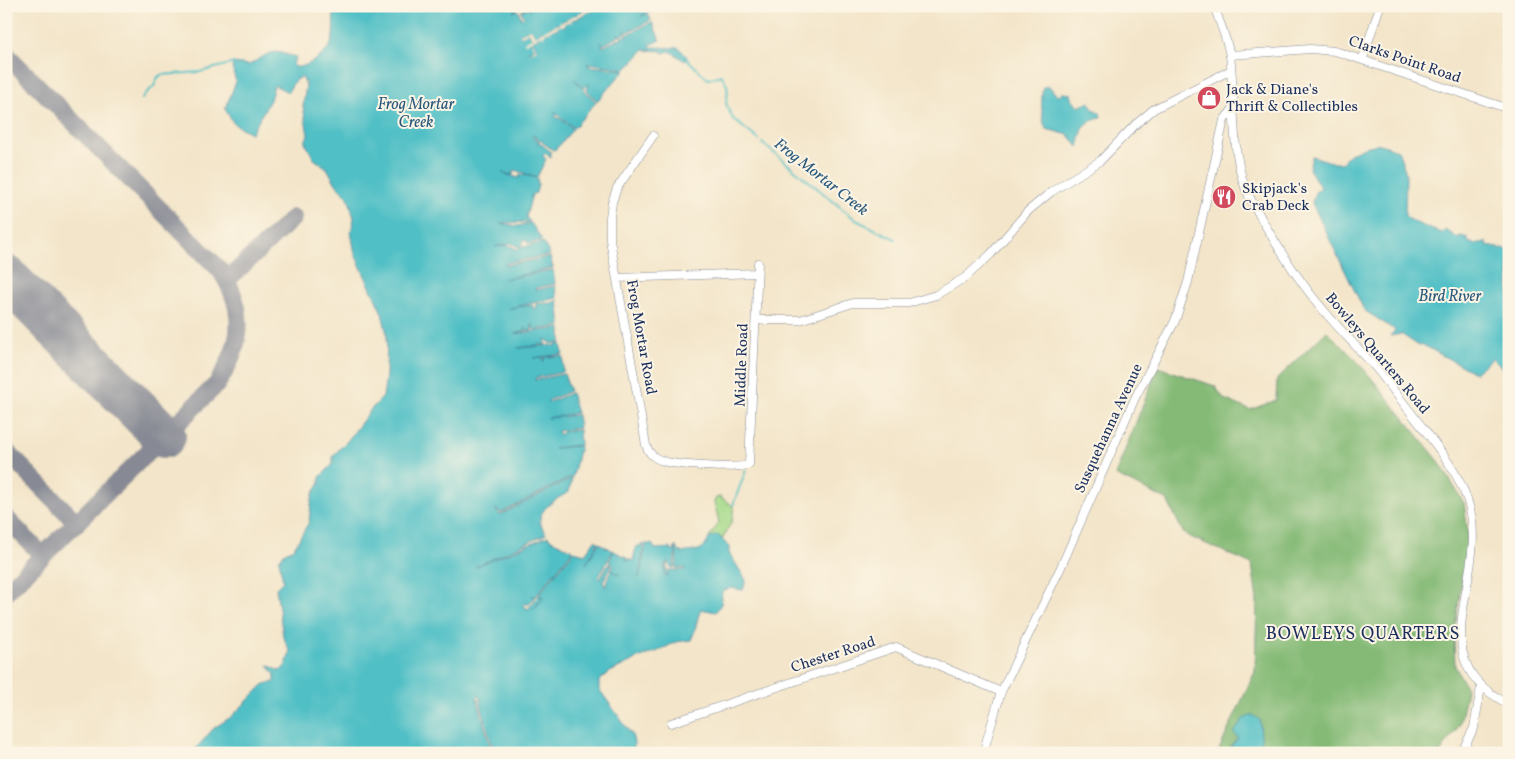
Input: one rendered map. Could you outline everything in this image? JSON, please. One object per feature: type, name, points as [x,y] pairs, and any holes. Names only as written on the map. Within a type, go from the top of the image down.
[{"type":"street","name":"Bowleys Quarters Road","points":[[1214,6],[1230,55],[1239,158],[1244,183],[1249,196],[1324,312],[1377,370],[1439,449],[1466,496],[1474,523],[1474,538],[1461,627],[1461,650],[1468,672],[1481,686],[1509,704]]},
{"type":"street","points":[[1362,58],[1380,6]]},
{"type":"street","name":"Clarks Point Road","points":[[1230,55],[1324,49],[1362,58],[1509,109]]},
{"type":"street","points":[[757,320],[800,320],[853,304],[909,303],[936,295],[966,277],[991,254],[1024,215],[1051,192],[1100,161],[1135,125],[1154,109],[1231,70]]},
{"type":"street","name":"Susquehanna Avenue","points":[[983,753],[1001,692],[1061,567],[1135,398],[1175,321],[1188,282],[1224,120],[1234,108]]},
{"type":"street","name":"Frog Mortar Road","points":[[653,136],[622,179],[612,202],[610,231],[646,446],[650,454],[668,462],[737,468],[748,466]]},
{"type":"street","name":"Middle Road","points":[[748,466],[750,462],[757,320],[758,263]]},
{"type":"street","points":[[617,278],[731,272],[757,273]]},
{"type":"street","name":"Chester Road","points":[[671,723],[896,647],[1001,692]]},
{"type":"street","points":[[1461,753],[1474,728],[1481,686]]},
{"type":"green space","points":[[1327,331],[1359,363],[1438,460],[1464,503],[1468,534],[1454,637],[1455,666],[1467,689],[1460,724],[1440,753],[1223,753],[1219,750],[1255,671],[1257,600],[1252,564],[1184,534],[1167,500],[1115,475],[1158,367],[1215,386],[1224,399],[1250,410],[1276,400],[1277,379]]},
{"type":"green space","points":[[720,497],[734,507],[732,521],[722,539],[718,535],[709,538],[719,522],[714,502],[716,498]]},
{"type":"water","name":"Frog Mortar Creek","points":[[335,6],[516,6],[517,9],[513,12],[518,10],[521,18],[524,17],[521,11],[527,8],[530,11],[528,8],[531,6],[593,6],[542,32],[540,29],[541,33],[535,36],[531,29],[520,34],[521,36],[529,32],[532,38],[531,41],[535,49],[528,52],[537,50],[532,40],[536,38],[538,40],[537,37],[542,34],[544,37],[543,34],[556,28],[558,30],[557,27],[563,24],[565,27],[564,24],[569,21],[572,23],[570,21],[576,18],[578,21],[577,18],[583,15],[585,17],[584,14],[596,8],[598,10],[599,6],[636,6],[637,9],[650,6],[652,10],[641,16],[648,14],[651,20],[634,29],[632,27],[633,29],[620,36],[618,33],[619,36],[603,45],[601,42],[603,47],[652,22],[660,40],[650,45],[650,47],[679,48],[687,57],[685,61],[670,51],[663,53],[662,51],[644,50],[626,69],[588,63],[587,65],[590,66],[625,70],[597,101],[587,90],[589,84],[584,88],[574,79],[596,102],[574,128],[553,111],[557,115],[555,117],[561,119],[573,129],[556,149],[553,150],[532,136],[539,141],[537,144],[539,142],[551,152],[550,157],[545,153],[543,156],[546,159],[537,177],[514,170],[513,175],[502,173],[519,178],[520,174],[537,178],[538,184],[536,193],[532,194],[526,217],[530,222],[499,223],[518,226],[531,223],[542,240],[528,244],[527,240],[522,241],[523,245],[519,247],[511,243],[495,247],[508,245],[517,249],[543,242],[550,255],[506,263],[506,265],[550,257],[553,268],[504,279],[553,270],[555,284],[535,288],[536,290],[555,286],[557,298],[509,308],[532,305],[534,309],[537,308],[536,304],[552,303],[558,300],[561,326],[534,330],[532,324],[532,330],[527,331],[525,327],[526,331],[514,334],[561,328],[561,343],[551,343],[545,339],[546,344],[518,348],[553,345],[555,347],[555,345],[561,344],[563,354],[533,358],[543,357],[543,362],[545,357],[563,356],[563,372],[535,378],[535,380],[564,374],[570,391],[549,400],[547,403],[571,393],[577,413],[547,418],[577,415],[579,428],[558,431],[559,435],[562,432],[579,430],[580,445],[554,448],[580,446],[573,476],[501,513],[495,509],[500,515],[572,478],[569,492],[552,503],[541,515],[540,523],[546,534],[475,567],[548,536],[551,540],[573,550],[535,597],[532,595],[534,598],[528,605],[525,603],[523,605],[528,609],[539,595],[542,598],[533,610],[543,598],[539,594],[574,551],[585,554],[595,540],[598,542],[586,564],[599,543],[613,551],[598,578],[600,579],[608,564],[612,565],[603,581],[606,587],[611,571],[620,575],[611,570],[614,565],[609,562],[614,551],[627,558],[627,562],[629,559],[633,561],[636,547],[644,544],[639,578],[646,544],[652,544],[655,549],[671,548],[671,551],[674,551],[676,546],[674,568],[670,567],[667,562],[667,577],[669,570],[685,570],[685,568],[676,568],[677,548],[682,553],[698,550],[707,543],[709,538],[718,535],[729,547],[729,553],[746,580],[743,590],[731,588],[722,591],[721,604],[716,612],[701,609],[691,640],[676,642],[656,652],[640,657],[610,672],[599,681],[599,689],[632,735],[634,753],[494,753],[480,701],[482,699],[480,700],[479,696],[477,697],[492,753],[192,753],[214,728],[231,717],[264,684],[275,682],[275,675],[268,665],[280,671],[286,665],[290,652],[283,636],[276,588],[283,581],[279,560],[285,552],[294,548],[309,522],[313,494],[320,483],[320,477],[333,464],[333,456],[383,397],[386,375],[387,334],[382,313],[355,254],[351,232],[354,218],[348,197],[336,184],[327,168],[314,159],[305,142],[308,135],[303,106],[306,85],[302,77],[295,80],[288,92],[274,85],[270,100],[251,133],[234,124],[225,109],[236,82],[232,67],[234,63],[249,65],[269,53],[277,52],[296,57],[293,64],[295,67],[304,66],[312,62],[324,53],[332,41]]},
{"type":"water","points":[[1043,87],[1050,87],[1057,96],[1063,93],[1071,94],[1071,98],[1078,107],[1090,102],[1092,108],[1100,113],[1101,118],[1086,124],[1078,147],[1069,135],[1046,129],[1042,108]]},
{"type":"water","name":"Bird River","points":[[1380,144],[1398,150],[1406,173],[1405,216],[1418,224],[1441,233],[1446,230],[1459,239],[1460,236],[1469,238],[1467,241],[1473,244],[1487,242],[1487,246],[1509,250],[1509,375],[1492,358],[1475,373],[1423,345],[1419,346],[1401,334],[1390,336],[1395,330],[1364,310],[1312,203],[1315,192],[1321,188],[1309,169],[1312,156],[1334,163],[1342,163],[1359,149]]},
{"type":"water","points":[[1253,715],[1260,720],[1262,753],[1249,750],[1244,753],[1234,753],[1231,747],[1238,738],[1234,733],[1243,719]]},
{"type":"pier","points":[[591,6],[599,6],[599,10],[596,8],[590,11],[592,14],[589,11],[584,14],[585,17],[583,15],[577,17],[578,21],[576,18],[571,20],[572,24],[569,21],[564,24],[564,27],[563,25],[557,27],[559,30],[556,28],[550,31],[551,34],[549,31],[544,34],[544,38],[542,35],[537,37],[538,41],[536,38],[532,40],[537,50],[528,54],[535,48],[531,41],[525,44],[524,42],[532,38],[529,32],[521,36],[520,34],[531,29],[535,36],[541,33],[540,30],[542,32],[547,29],[546,27],[548,29],[554,26],[553,23],[555,26],[560,23],[559,20],[561,22],[567,20],[566,17],[567,19],[572,17],[572,14],[574,16],[579,14],[578,11],[580,13],[585,11],[584,8],[586,10]]},
{"type":"waterway","name":"Frog Mortar Creek","points":[[687,59],[708,79],[721,75],[727,86],[726,104],[733,119],[759,140]]},
{"type":"waterway","name":"Frog Mortar Creek","points":[[142,99],[161,75],[200,72],[234,63]]},
{"type":"waterway","name":"Frog Mortar Creek","points":[[762,143],[856,220],[895,239]]},
{"type":"waterway","points":[[733,505],[746,470]]},
{"type":"taxiway","points":[[6,54],[220,270],[235,299],[238,313],[238,327],[232,355],[217,384],[6,592]]},
{"type":"taxiway","points":[[227,280],[293,218]]},
{"type":"taxiway","points":[[6,451],[77,523]]},
{"type":"taxiway","points":[[6,518],[43,556]]},
{"type":"runway","points":[[6,277],[164,436]]},
{"type":"place","name":"Jack & Diane's Thrift & Collectibles","points":[[1209,98]]},
{"type":"place","name":"Skipjack's Crab Deck","points":[[1224,197]]},
{"type":"district","name":"BOWLEYS QUARTERS","points":[[1363,633]]}]
